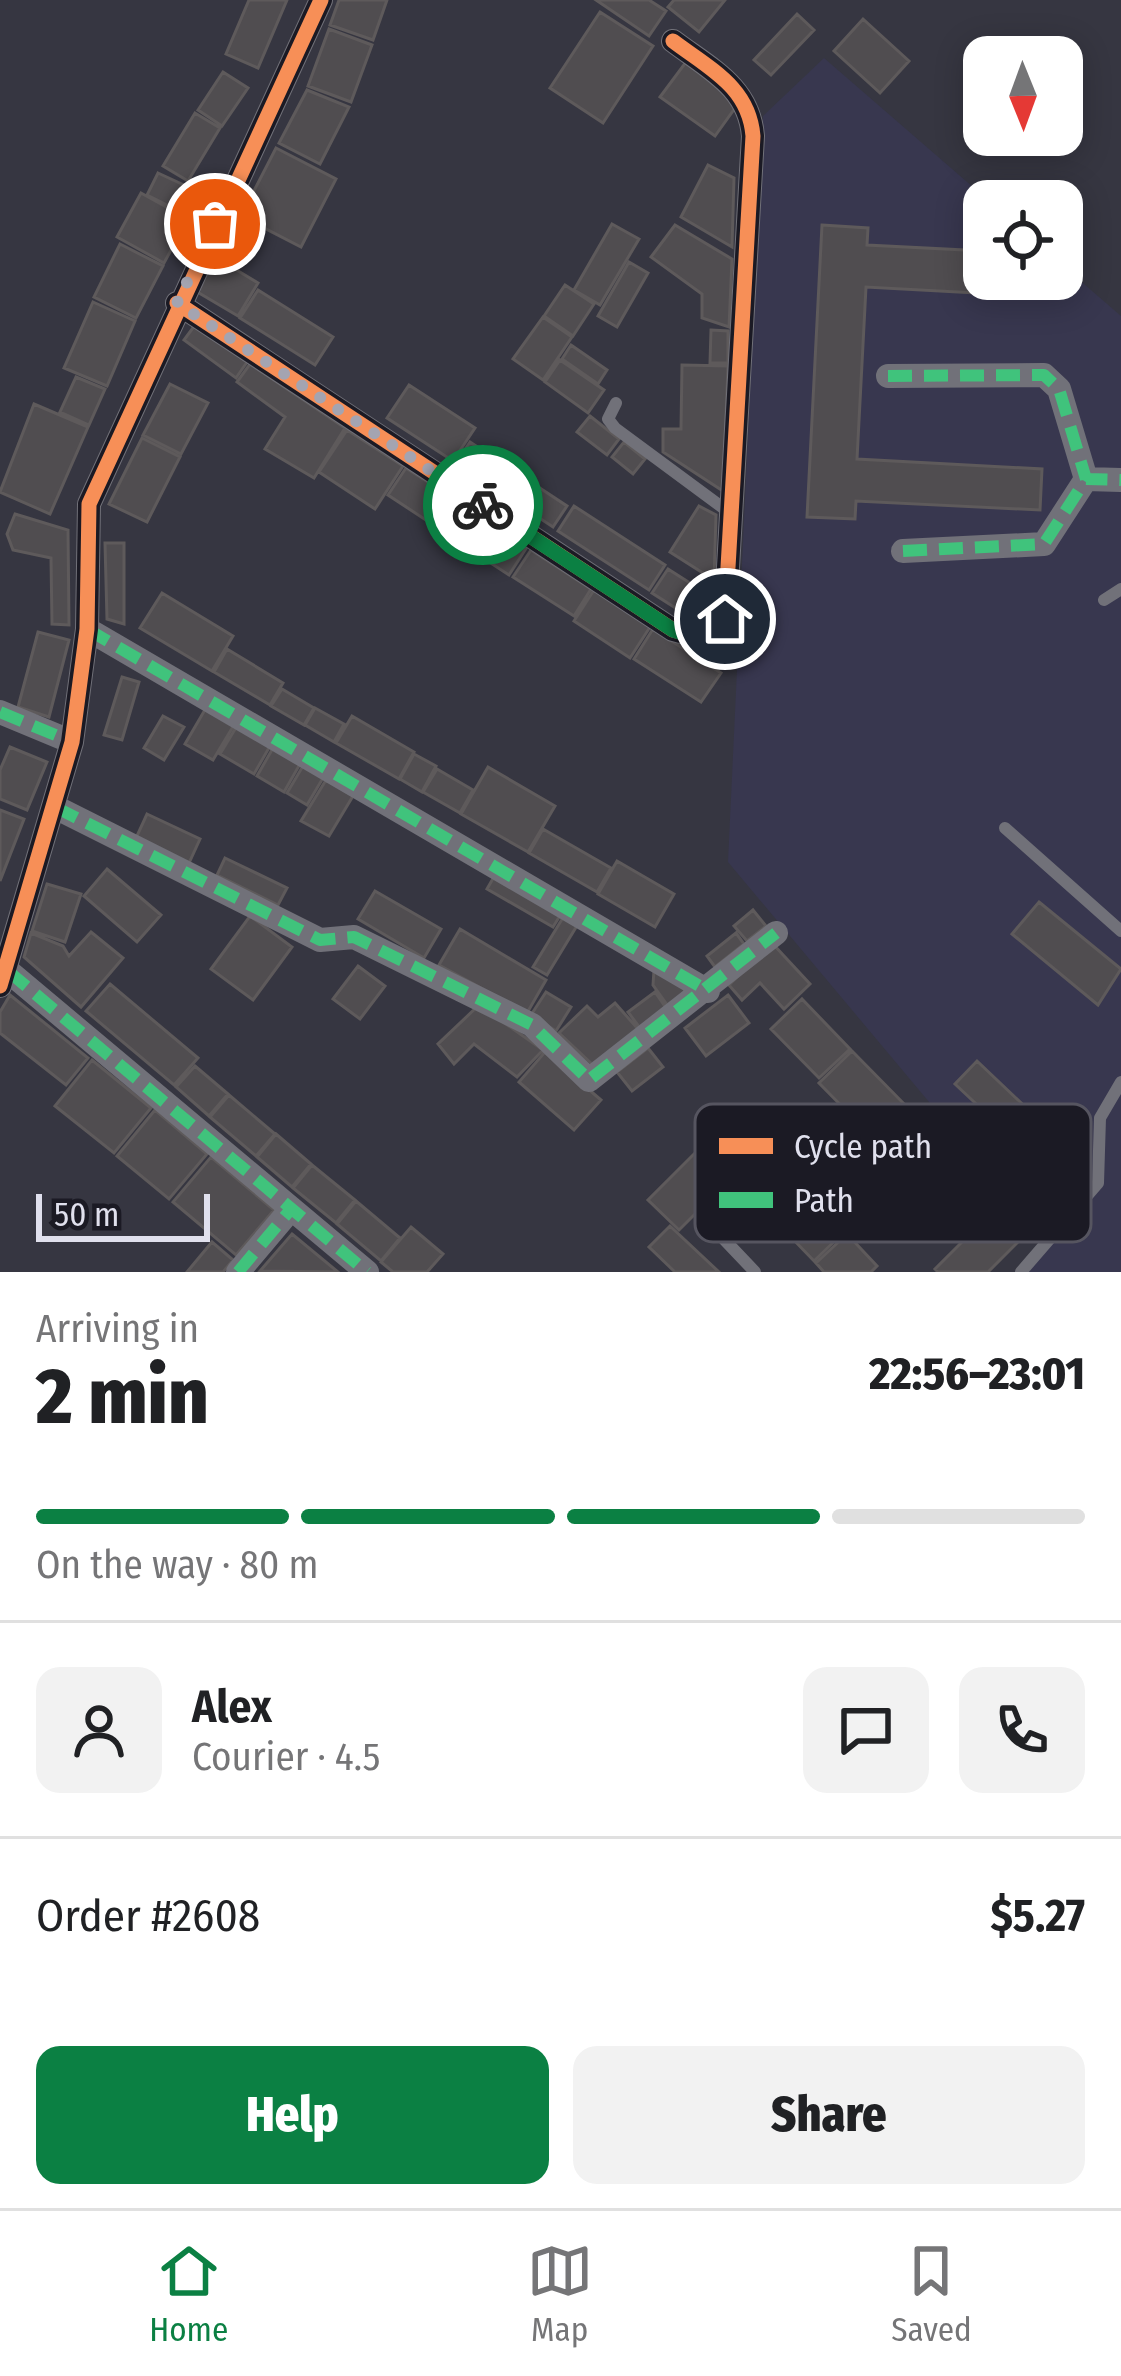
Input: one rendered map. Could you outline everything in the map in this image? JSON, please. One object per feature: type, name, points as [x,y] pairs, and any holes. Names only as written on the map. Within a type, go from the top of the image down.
[{"type":"street","points":[[321,0],[177,303],[89,504],[87,629],[72,742],[4,978],[367,1272]]},
{"type":"street","points":[[177,303],[673,630],[699,638],[716,633],[725,619],[751,110],[741,93],[673,41]]},
{"type":"street","points":[[888,376],[1044,375],[1059,389],[1086,479]]},
{"type":"street","points":[[1086,479],[1121,480]]},
{"type":"street","points":[[903,551],[1043,544],[1086,479]]},
{"type":"street","points":[[87,629],[708,991]]},
{"type":"street","points":[[0,712],[72,742]]},
{"type":"street","points":[[55,807],[320,940],[354,938],[532,1025],[589,1080],[776,933]]},
{"type":"street","points":[[238,1272],[291,1209]]},
{"type":"lane","points":[[616,403],[608,419],[615,428],[731,513]]},
{"type":"lane","points":[[1104,600],[1121,589]]},
{"type":"lane","points":[[1005,828],[1121,931]]},
{"type":"lane","points":[[1091,1192],[1098,1184],[1100,1118],[1121,1082]]},
{"type":"lane","points":[[727,1242],[755,1272]]},
{"type":"lane","points":[[1021,1272],[1047,1242]]},
{"type":"shaded area","points":[[824,58],[965,180],[963,300],[1083,300],[1083,283],[1121,316],[1121,1272],[1020,1272],[1040,1251],[1039,1242],[1091,1242],[1091,1104],[931,1104],[728,862],[763,116]]},
{"type":"building","points":[[249,0],[287,0],[258,68],[226,54]]},
{"type":"building","points":[[339,0],[387,0],[373,40],[330,25]]},
{"type":"building","points":[[596,0],[649,0],[666,11],[649,36]]},
{"type":"building","points":[[674,0],[725,0],[699,32],[668,7]]},
{"type":"building","points":[[600,12],[653,46],[603,123],[550,88]]},
{"type":"building","points":[[797,14],[814,30],[771,75],[754,60]]},
{"type":"building","points":[[863,19],[909,61],[880,93],[834,51]]},
{"type":"building","points":[[329,29],[372,45],[351,102],[308,86]]},
{"type":"building","points":[[686,62],[740,101],[715,136],[660,97]]},
{"type":"building","points":[[223,72],[248,88],[222,126],[198,110]]},
{"type":"building","points":[[307,90],[349,107],[320,164],[279,143]]},
{"type":"building","points":[[195,113],[220,128],[188,181],[163,166]]},
{"type":"building","points":[[276,148],[336,179],[301,247],[241,216]]},
{"type":"building","points":[[708,165],[734,178],[732,247],[681,217]]},
{"type":"building","points":[[158,173],[201,193],[189,216],[147,195]]},
{"type":"building","points":[[141,193],[188,219],[164,263],[117,237]]},
{"type":"building","points":[[612,224],[639,239],[600,305],[574,290]]},
{"type":"building","points":[[675,225],[732,259],[729,327],[702,318],[702,294],[651,257]]},
{"type":"building","points":[[822,225],[868,228],[867,245],[963,250],[963,292],[866,287],[857,459],[1042,469],[1040,510],[856,501],[855,519],[807,517]]},
{"type":"building","points":[[120,244],[163,266],[136,318],[94,297]]},
{"type":"building","points":[[215,257],[258,283],[238,316],[194,290]]},
{"type":"building","points":[[629,262],[648,273],[617,327],[598,316]]},
{"type":"building","points":[[565,285],[594,304],[573,336],[544,316]]},
{"type":"building","points":[[258,290],[333,337],[315,365],[240,318]]},
{"type":"building","points":[[93,302],[135,321],[107,386],[64,368]]},
{"type":"building","points":[[543,317],[572,337],[543,380],[513,359]]},
{"type":"building","points":[[195,325],[247,362],[236,378],[184,340]]},
{"type":"building","points":[[711,330],[728,331],[728,363],[710,363]]},
{"type":"building","points":[[571,345],[607,370],[598,384],[562,359]]},
{"type":"building","points":[[560,360],[604,390],[588,413],[545,382]]},
{"type":"building","points":[[250,364],[345,428],[314,478],[265,449],[285,417],[237,382]]},
{"type":"building","points":[[682,365],[728,366],[723,491],[663,452],[663,429],[681,429]]},
{"type":"building","points":[[76,377],[105,389],[89,425],[60,412]]},
{"type":"building","points":[[170,384],[208,403],[181,454],[143,435]]},
{"type":"building","points":[[409,385],[475,428],[453,461],[387,418]]},
{"type":"building","points":[[34,404],[88,427],[50,514],[0,492]]},
{"type":"building","points":[[590,416],[619,439],[607,455],[577,432]]},
{"type":"building","points":[[347,430],[403,466],[375,509],[319,472]]},
{"type":"building","points":[[142,438],[180,457],[147,522],[109,504]]},
{"type":"building","points":[[470,442],[567,506],[553,527],[456,463]]},
{"type":"building","points":[[624,442],[645,459],[633,474],[612,457]]},
{"type":"building","points":[[406,468],[459,502],[441,530],[388,495]]},
{"type":"building","points":[[461,504],[527,547],[509,575],[443,532]]},
{"type":"building","points":[[574,506],[665,565],[649,590],[558,531]]},
{"type":"building","points":[[699,506],[716,515],[714,580],[670,552]]},
{"type":"building","points":[[15,514],[68,530],[69,625],[52,624],[51,558],[13,550],[7,534]]},
{"type":"building","points":[[105,543],[124,543],[124,624],[107,619]]},
{"type":"building","points":[[531,550],[591,589],[574,616],[513,577]]},
{"type":"building","points":[[668,569],[715,599],[699,623],[652,593]]},
{"type":"building","points":[[594,590],[650,627],[630,658],[574,621]]},
{"type":"building","points":[[162,593],[233,636],[212,671],[140,628]]},
{"type":"building","points":[[653,629],[721,673],[701,702],[634,659]]},
{"type":"building","points":[[38,632],[69,640],[49,717],[18,707]]},
{"type":"building","points":[[227,649],[283,683],[270,705],[214,672]]},
{"type":"building","points":[[122,677],[139,682],[122,740],[104,735]]},
{"type":"building","points":[[282,689],[314,708],[304,725],[271,706]]},
{"type":"building","points":[[206,708],[234,725],[213,760],[185,744]]},
{"type":"building","points":[[315,708],[344,724],[334,742],[305,725]]},
{"type":"building","points":[[163,716],[184,727],[164,760],[144,748]]},
{"type":"building","points":[[352,716],[414,752],[399,779],[336,743]]},
{"type":"building","points":[[237,726],[270,746],[254,774],[220,754]]},
{"type":"building","points":[[10,747],[47,762],[27,810],[0,799],[0,770]]},
{"type":"building","points":[[273,748],[300,764],[284,792],[257,776]]},
{"type":"building","points":[[414,754],[436,766],[422,792],[400,779]]},
{"type":"building","points":[[303,766],[323,778],[307,805],[287,793]]},
{"type":"building","points":[[488,767],[555,806],[528,852],[461,814]]},
{"type":"building","points":[[437,769],[473,790],[460,813],[423,792]]},
{"type":"building","points":[[326,780],[353,796],[329,836],[301,821]]},
{"type":"building","points":[[0,810],[24,819],[0,881]]},
{"type":"building","points":[[147,814],[200,839],[189,863],[136,838]]},
{"type":"building","points":[[543,829],[611,868],[597,892],[529,853]]},
{"type":"building","points":[[225,858],[287,888],[278,905],[217,875]]},
{"type":"building","points":[[617,861],[674,894],[655,927],[598,894]]},
{"type":"building","points":[[107,869],[161,915],[137,942],[84,896]]},
{"type":"building","points":[[495,875],[561,914],[553,927],[487,889]]},
{"type":"building","points":[[47,884],[81,894],[65,942],[32,931]]},
{"type":"building","points":[[375,891],[441,929],[424,958],[358,919]]},
{"type":"building","points":[[1039,902],[1121,969],[1098,1005],[1012,934]]},
{"type":"building","points":[[753,910],[766,926],[747,941],[734,926]]},
{"type":"building","points":[[250,916],[292,947],[253,1000],[211,969]]},
{"type":"building","points":[[564,916],[578,924],[547,975],[533,967]]},
{"type":"building","points":[[460,929],[546,980],[527,1013],[439,965]]},
{"type":"building","points":[[91,932],[123,958],[81,1007],[24,957],[31,933],[63,946],[69,956]]},
{"type":"building","points":[[736,933],[744,944],[715,967],[707,956]]},
{"type":"building","points":[[772,943],[810,984],[784,1009],[760,983],[742,1000],[729,985]]},
{"type":"building","points":[[358,966],[385,986],[360,1019],[333,999]]},
{"type":"building","points":[[654,970],[689,991],[668,1006],[653,985]]},
{"type":"building","points":[[110,984],[198,1058],[174,1085],[86,1011]]},
{"type":"building","points":[[546,992],[571,1007],[556,1031],[531,1015]]},
{"type":"building","points":[[655,992],[666,1008],[640,1028],[628,1012]]},
{"type":"building","points":[[10,995],[88,1058],[66,1085],[0,1033],[0,1012]]},
{"type":"building","points":[[728,995],[749,1023],[706,1056],[685,1028]]},
{"type":"building","points":[[802,999],[850,1049],[819,1078],[771,1029]]},
{"type":"building","points":[[615,1003],[638,1029],[593,1065],[559,1033],[587,1006],[598,1017]]},
{"type":"building","points":[[479,1005],[543,1050],[517,1077],[474,1044],[454,1064],[438,1044]]},
{"type":"building","points":[[648,1048],[663,1067],[632,1091],[617,1072]]},
{"type":"building","points":[[852,1051],[904,1104],[840,1104],[819,1083]]},
{"type":"building","points":[[545,1052],[601,1100],[574,1130],[519,1082]]},
{"type":"building","points":[[92,1060],[151,1108],[114,1153],[55,1106]]},
{"type":"building","points":[[977,1061],[1022,1104],[976,1104],[955,1084]]},
{"type":"building","points":[[195,1066],[228,1094],[209,1116],[176,1087]]},
{"type":"building","points":[[229,1095],[275,1134],[256,1156],[210,1117]]},
{"type":"building","points":[[155,1110],[207,1154],[169,1199],[117,1156]]},
{"type":"building","points":[[276,1134],[311,1164],[292,1187],[257,1157]]},
{"type":"building","points":[[695,1153],[695,1214],[679,1230],[648,1200]]},
{"type":"building","points":[[211,1157],[274,1210],[236,1255],[173,1202]]},
{"type":"building","points":[[312,1165],[355,1200],[336,1223],[293,1188]]},
{"type":"building","points":[[356,1201],[400,1238],[381,1261],[337,1224]]},
{"type":"building","points":[[670,1226],[719,1272],[675,1272],[649,1247]]},
{"type":"building","points":[[411,1227],[443,1254],[427,1272],[393,1272],[381,1262]]},
{"type":"building","points":[[292,1234],[338,1272],[260,1271]]},
{"type":"building","points":[[212,1242],[233,1260],[223,1272],[187,1272]]},
{"type":"building","points":[[796,1242],[834,1242],[814,1261]]},
{"type":"building","points":[[838,1242],[854,1242],[877,1266],[871,1272],[824,1272],[816,1263]]},
{"type":"building","points":[[962,1242],[1018,1242],[988,1272],[935,1269]]},
{"type":"marked path","points":[[888,376],[1044,375],[1059,389],[1086,479]]},
{"type":"marked path","points":[[903,551],[1044,544],[1086,479],[1121,480]]},
{"type":"marked path","points":[[87,629],[708,991]]},
{"type":"marked path","points":[[0,712],[72,742]]},
{"type":"marked path","points":[[55,807],[320,940],[354,937],[532,1025],[589,1080],[776,933]]},
{"type":"marked path","points":[[8,971],[367,1272]]},
{"type":"marked path","points":[[238,1272],[291,1209]]},
{"type":"cycle path","points":[[0,986],[72,742],[87,629],[89,504],[321,0]]},
{"type":"cycle path","points":[[177,303],[673,630],[699,637],[716,633],[725,619],[753,136],[736,92],[673,41]]},
{"type":"way so far","points":[[215,224],[177,303],[483,505]]},
{"type":"route","points":[[483,505],[673,630],[699,638],[716,633],[725,619]]}]
